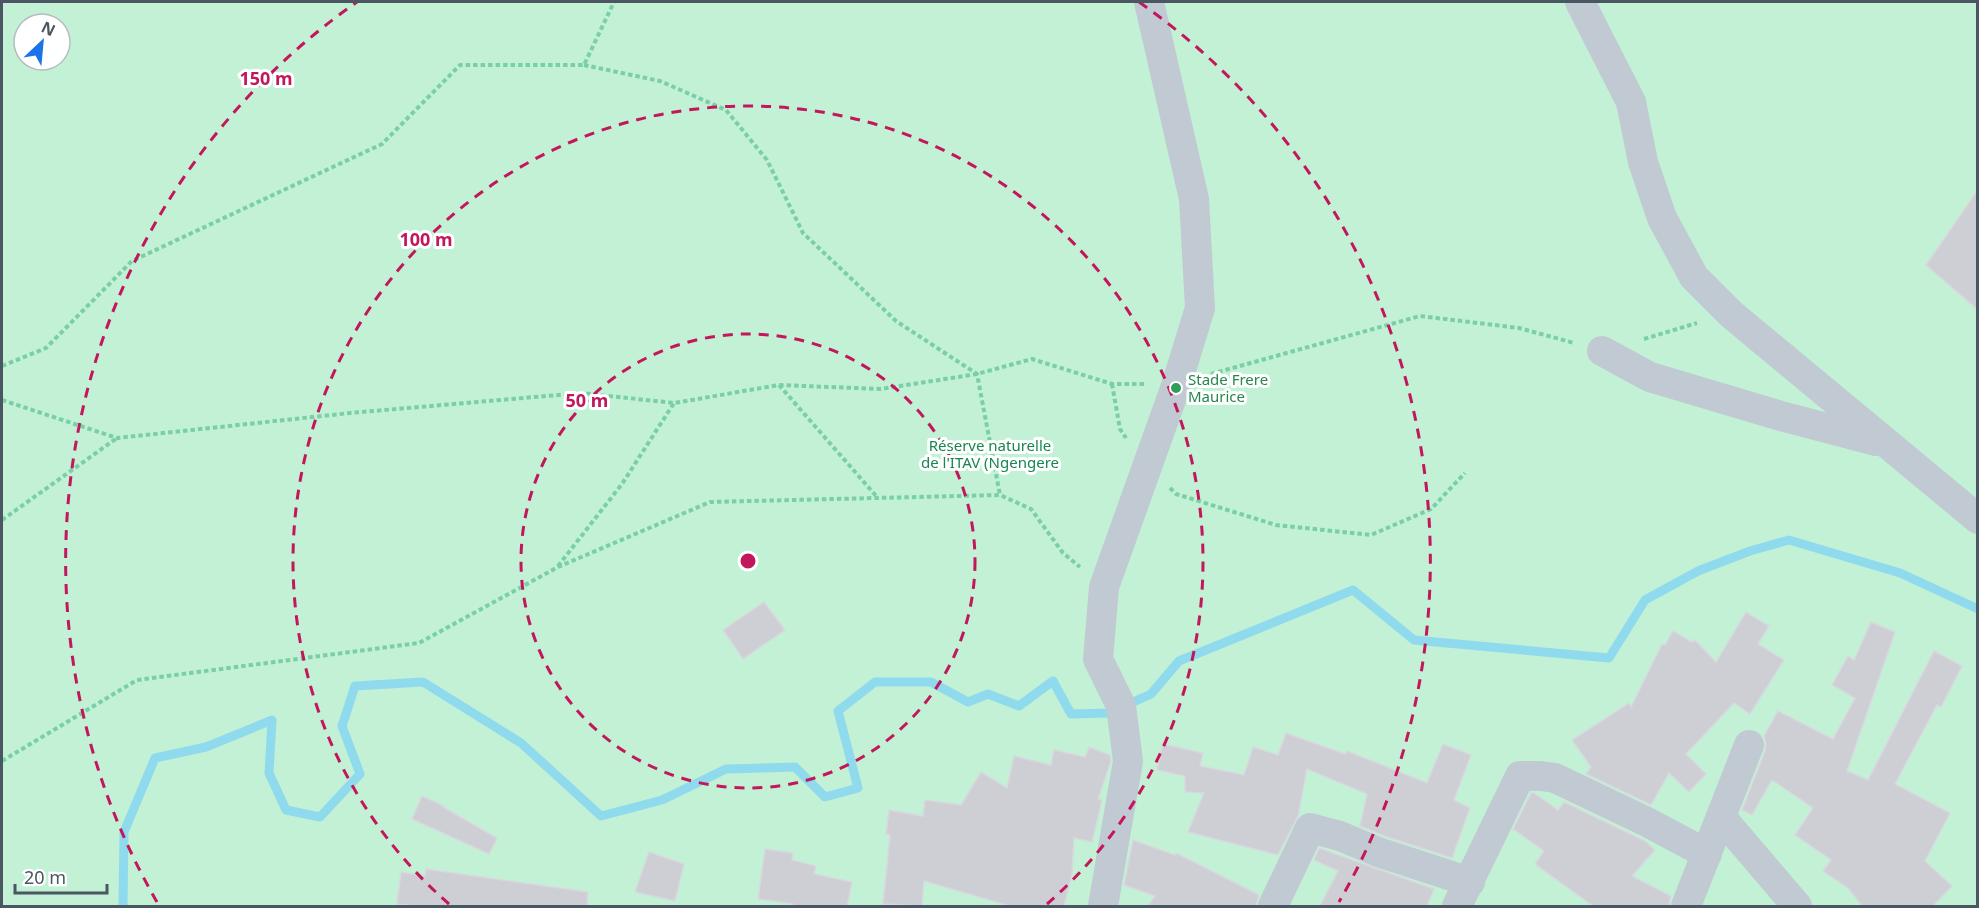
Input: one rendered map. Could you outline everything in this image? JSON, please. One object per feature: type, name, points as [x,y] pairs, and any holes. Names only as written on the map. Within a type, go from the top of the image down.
[{"type":"street","points":[[1103,906],[1128,761],[1123,718],[1098,659],[1104,587],[1200,308],[1194,199],[1149,2]]},
{"type":"street","points":[[1580,2],[1631,102],[1643,162],[1662,218],[1694,277],[1731,314],[1977,519]]},
{"type":"street","points":[[1602,351],[1650,377],[1780,417],[1885,443]]},
{"type":"street","points":[[1686,906],[1749,745]]},
{"type":"street","points":[[1273,906],[1310,828],[1340,836],[1378,852],[1464,894],[1520,776],[1555,778],[1707,854]]},
{"type":"street","points":[[1721,817],[1797,906]]},
{"type":"path","points":[[584,65],[614,2]]},
{"type":"path","points":[[2,366],[46,348],[132,261],[382,144],[460,64],[584,65],[660,81],[726,110],[767,160],[803,233],[896,321],[977,374],[1000,495]]},
{"type":"path","points":[[2,400],[117,438],[350,413],[581,393],[674,403],[778,385],[881,389],[977,374],[1032,359],[1112,384],[1176,383],[1420,316],[1519,328],[1602,351],[1731,314]]},
{"type":"path","points":[[1112,384],[1120,429],[1147,467],[1176,494],[1276,525],[1371,535],[1431,509],[1465,473]]},
{"type":"path","points":[[778,385],[878,497]]},
{"type":"path","points":[[558,567],[622,484],[674,403]]},
{"type":"path","points":[[2,520],[117,438]]},
{"type":"path","points":[[2,761],[137,680],[419,643],[558,567],[710,502],[1000,495],[1031,509],[1063,553],[1104,587]]},
{"type":"green space","name":"Réserve naturelle de l'ITAV (Ngengere","points":[[2,2],[1977,2],[1977,906],[2,906]]},
{"type":"building","points":[[1977,191],[1977,309],[1926,265]]},
{"type":"building","points":[[764,602],[785,630],[743,659],[723,630]]},
{"type":"building","points":[[1746,612],[1769,626],[1758,644],[1784,660],[1750,714],[1734,703],[1686,754],[1706,774],[1689,792],[1669,773],[1651,805],[1586,774],[1591,767],[1572,740],[1629,703],[1631,707],[1662,644],[1665,645],[1673,631],[1692,642],[1695,640],[1716,662]]},
{"type":"building","points":[[1871,622],[1895,632],[1847,771],[1868,780],[1934,651],[1962,666],[1941,707],[1937,705],[1895,784],[1950,813],[1925,861],[1952,886],[1933,906],[1862,906],[1849,889],[1823,871],[1831,860],[1795,835],[1813,808],[1772,780],[1752,815],[1742,810],[1765,751],[1764,736],[1778,711],[1833,739],[1855,698],[1832,685],[1848,656],[1854,660]]},
{"type":"building","points":[[1286,733],[1345,754],[1347,751],[1427,783],[1443,744],[1471,755],[1454,800],[1470,808],[1452,858],[1360,826],[1367,794],[1307,769],[1298,816],[1278,855],[1188,832],[1204,793],[1185,792],[1185,776],[1157,770],[1163,744],[1203,753],[1200,766],[1244,775],[1253,747],[1278,755]]},
{"type":"building","points":[[1089,747],[1110,755],[1111,761],[1098,799],[1102,800],[1092,842],[1074,838],[1072,875],[1064,906],[1010,906],[924,881],[922,906],[883,904],[890,835],[886,834],[889,810],[923,816],[925,800],[961,805],[981,772],[1007,788],[1014,756],[1051,765],[1054,750],[1085,757]]},
{"type":"building","points":[[1531,793],[1558,810],[1564,802],[1645,841],[1655,850],[1632,876],[1671,896],[1669,906],[1593,906],[1535,864],[1544,851],[1513,829]]},
{"type":"building","points":[[422,796],[444,806],[497,838],[489,854],[412,819]]},
{"type":"building","points":[[1133,840],[1175,855],[1176,853],[1259,895],[1256,906],[1148,906],[1155,896],[1124,885]]},
{"type":"building","points":[[1319,848],[1434,889],[1427,906],[1320,906],[1338,871],[1314,860]]},
{"type":"building","points":[[765,849],[793,853],[792,860],[816,866],[814,874],[852,882],[847,906],[793,906],[793,904],[758,899]]},
{"type":"building","points":[[649,852],[684,864],[675,901],[635,892]]},
{"type":"building","points":[[426,869],[588,892],[587,906],[397,904],[401,872],[425,876]]},
{"type":"waterway","points":[[123,906],[124,832],[155,758],[206,747],[272,720],[269,773],[286,810],[320,817],[360,774],[342,726],[355,686],[423,682],[521,743],[601,816],[662,800],[726,769],[795,767],[825,797],[858,788],[838,711],[875,682],[931,682],[968,702],[988,694],[1019,706],[1053,681],[1071,714],[1109,713],[1151,694],[1179,661],[1353,590],[1414,640],[1609,658],[1645,600],[1698,571],[1750,551],[1789,540],[1900,573],[1978,609]]},
{"type":"place","name":"Stade Frere Maurice","points":[[1176,388]]}]
